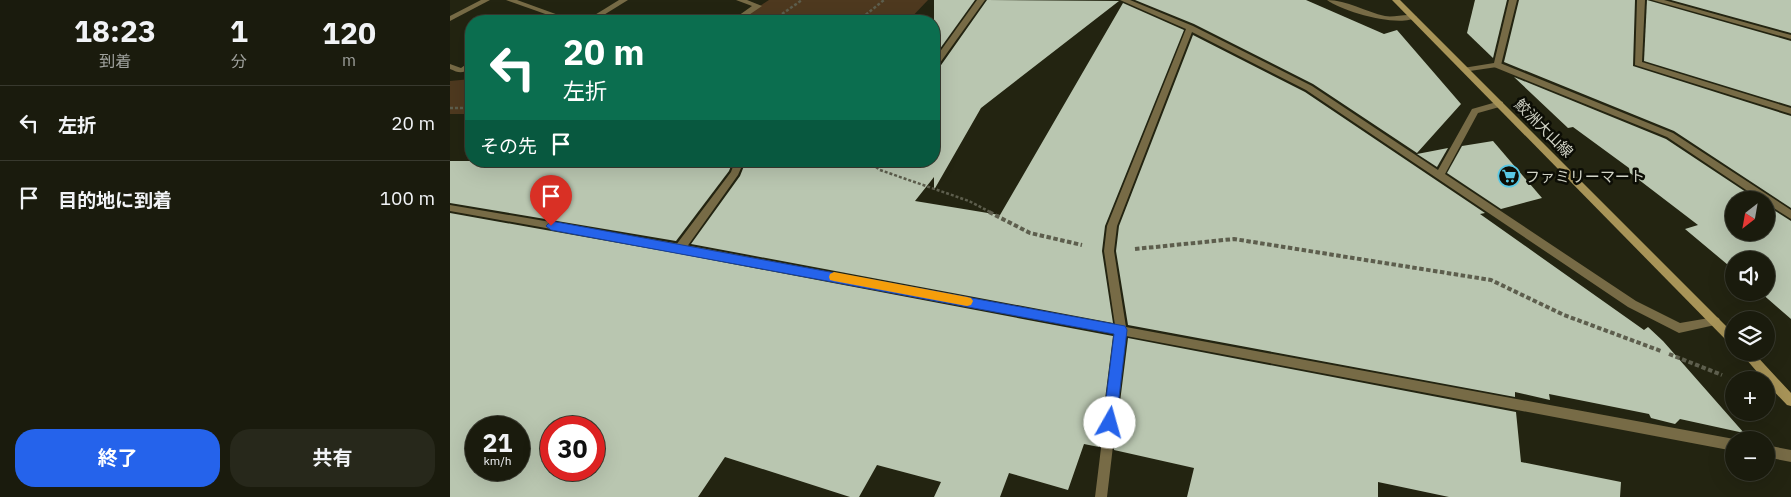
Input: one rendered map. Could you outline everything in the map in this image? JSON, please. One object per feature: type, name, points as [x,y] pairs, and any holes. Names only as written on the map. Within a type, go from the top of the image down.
[{"type":"main road","name":"鮫洲大山線","points":[[1396,0],[1725,332]]},
{"type":"main road","points":[[1753,361],[1791,401]]},
{"type":"street","points":[[450,20],[486,0]]},
{"type":"street","points":[[510,0],[554,15]]},
{"type":"street","points":[[599,15],[624,0]]},
{"type":"street","points":[[740,0],[758,6],[744,15]]},
{"type":"street","points":[[940,57],[981,0]]},
{"type":"street","points":[[1124,0],[1190,28],[1309,88],[1632,304],[1679,328],[1715,322]]},
{"type":"street","points":[[1331,0],[1365,13],[1388,19],[1412,17]]},
{"type":"street","points":[[1497,65],[1513,0]]},
{"type":"street","points":[[1641,0],[1638,63],[1791,111]]},
{"type":"street","points":[[1656,0],[1791,37]]},
{"type":"street","points":[[1101,497],[1121,330],[1109,252],[1112,226],[1190,28]]},
{"type":"street","points":[[1466,70],[1497,65],[1670,135],[1791,215]]},
{"type":"street","points":[[450,66],[461,71],[465,69]]},
{"type":"street","points":[[1440,175],[1474,111],[1500,104]]},
{"type":"street","points":[[680,248],[738,167]]},
{"type":"street","points":[[450,208],[680,248],[1725,443]]},
{"type":"street","points":[[1775,453],[1791,456]]},
{"type":"path","points":[[780,15],[802,0]]},
{"type":"path","points":[[865,15],[884,0]]},
{"type":"path","points":[[450,108],[465,108]]},
{"type":"path","points":[[876,167],[969,201],[1030,234],[1109,252],[1234,239],[1491,280],[1564,315],[1722,375]]},
{"type":"shaded area","points":[[769,0],[928,0],[914,15],[746,15]]},
{"type":"shaded area","points":[[465,80],[465,114],[450,114],[450,81]]},
{"type":"building","points":[[934,0],[975,0],[940,49],[940,15],[934,15]]},
{"type":"building","points":[[987,0],[1119,1],[981,108],[934,190],[934,177],[915,201],[1000,215],[1123,3],[1184,30],[1105,226],[1102,251],[1113,323],[691,244],[740,176],[744,167],[940,167],[940,67]]},
{"type":"building","points":[[1135,0],[1306,0],[1384,34],[1397,30],[1461,104],[1417,153],[1313,84],[1194,24]]},
{"type":"building","points":[[1475,0],[1507,0],[1493,58],[1467,33]]},
{"type":"building","points":[[1519,0],[1635,0],[1633,66],[1791,116],[1791,208],[1775,197],[1775,191],[1765,191],[1674,131],[1504,62]]},
{"type":"building","points":[[1647,0],[1791,41],[1791,106],[1644,61]]},
{"type":"building","points":[[1671,0],[1791,0],[1791,33]]},
{"type":"building","points":[[1193,35],[1305,92],[1485,213],[1480,214],[1644,330],[1648,327],[1663,341],[1725,411],[1725,421],[1733,421],[1742,431],[1680,419],[1675,424],[1651,418],[1649,414],[1549,394],[1550,400],[1515,392],[1515,397],[1128,325],[1116,251],[1119,226]]},
{"type":"building","points":[[1514,77],[1666,139],[1744,191],[1725,191],[1725,241],[1775,241],[1775,211],[1791,221],[1791,319],[1770,301],[1775,301],[1775,251],[1725,251],[1725,262],[1685,229],[1698,225],[1630,173],[1629,168],[1573,127],[1568,128]]},
{"type":"building","points":[[1493,141],[1542,198],[1501,209],[1447,173],[1462,146]]},
{"type":"building","points":[[1448,148],[1437,167],[1417,154]]},
{"type":"building","points":[[450,161],[465,161],[465,167],[731,167],[676,241],[450,203]]},
{"type":"building","points":[[450,213],[680,254],[1113,336],[1099,447],[1084,444],[1068,490],[1009,473],[1000,497],[934,497],[941,482],[877,465],[859,497],[850,497],[725,457],[698,497],[450,497]]},
{"type":"building","points":[[1128,338],[1516,412],[1521,462],[1621,482],[1620,497],[1449,497],[1378,482],[1378,497],[1187,497],[1194,468],[1114,450]]},
{"type":"slow traffic","points":[[834,277],[967,301]]},
{"type":"place","name":"ファミリーマート","points":[[1509,176]]},
{"type":"route","points":[[551,226],[680,248],[1121,330],[1110,423]]}]
